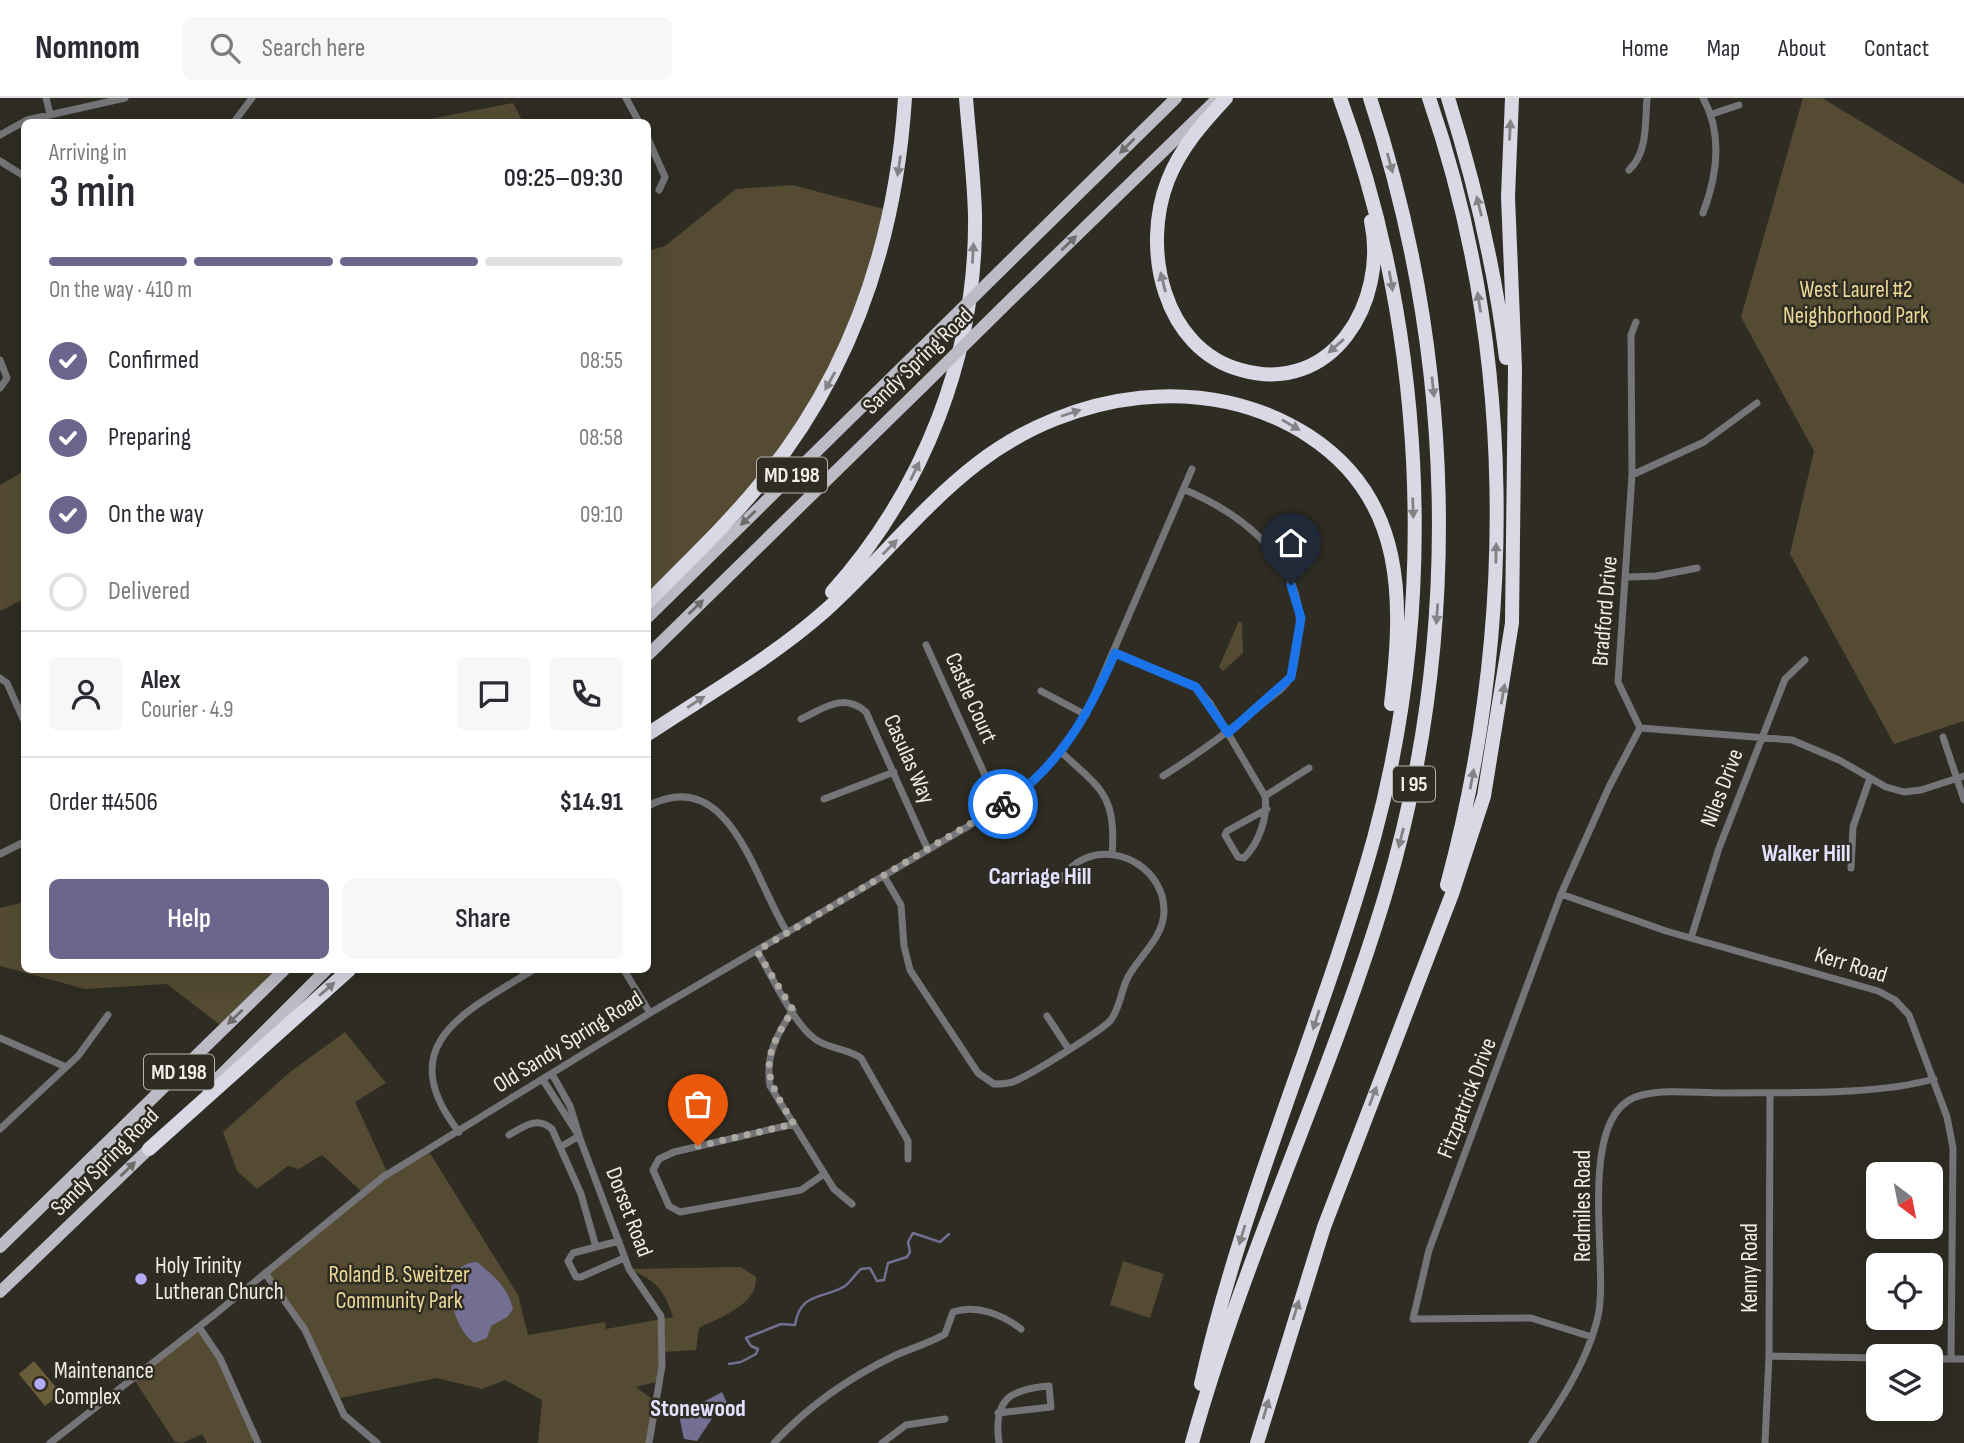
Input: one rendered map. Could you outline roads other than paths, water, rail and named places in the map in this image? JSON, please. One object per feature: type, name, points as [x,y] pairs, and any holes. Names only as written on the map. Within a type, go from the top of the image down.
[{"type":"highway","points":[[651,600],[762,481],[811,414],[836,371],[857,323],[882,250],[899,167],[905,98]]},
{"type":"highway","points":[[745,670],[821,604],[868,548],[910,482],[943,407],[962,337],[973,259],[974,194],[966,98]]},
{"type":"highway","points":[[1226,98],[1194,134],[1174,166],[1157,220],[1157,258],[1167,299],[1184,332],[1196,345],[1210,357],[1242,371],[1278,373],[1310,365],[1338,346],[1351,332],[1369,296],[1373,275],[1372,226],[1339,98]]},
{"type":"highway","points":[[1191,1443],[1210,1345],[1231,1272],[1374,837],[1397,727],[1410,612],[1414,517],[1409,413],[1385,247],[1363,166],[1339,98]]},
{"type":"highway","name":"I 95","points":[[1191,1443],[1244,1278],[1362,965],[1385,896],[1414,784],[1433,666],[1440,516],[1435,408],[1426,333],[1408,237],[1370,98]]},
{"type":"highway","name":"I 95","points":[[1257,1443],[1298,1303],[1324,1227],[1414,986],[1455,852],[1480,736],[1494,617],[1497,515],[1492,408],[1479,301],[1453,180],[1429,98]]},
{"type":"highway","points":[[1448,98],[1467,158],[1493,269],[1507,359],[1514,492]]},
{"type":"highway","points":[[1414,986],[1452,894],[1484,796],[1512,623],[1515,368],[1508,197],[1512,98]]},
{"type":"highway","points":[[651,732],[745,670],[826,610],[961,477],[994,452],[1032,429],[1073,412],[1150,397],[1214,399],[1275,416],[1315,440],[1360,487],[1382,526],[1396,573],[1399,626],[1381,779],[1336,955]]},
{"type":"highway","points":[[149,1149],[346,973]]},
{"type":"main road","name":"Sandy Spring Road","points":[[651,614],[1176,98]]},
{"type":"main road","name":"Sandy Spring Road","points":[[651,652],[1219,98]]},
{"type":"main road","name":"Sandy Spring Road","points":[[0,1245],[281,973]]},
{"type":"main road","name":"Sandy Spring Road","points":[[3,1290],[149,1149],[323,973]]},
{"type":"street","points":[[46,98],[50,114]]},
{"type":"street","points":[[31,119],[125,98]]},
{"type":"street","points":[[236,119],[252,98]]},
{"type":"street","points":[[626,98],[637,119]]},
{"type":"street","points":[[1629,170],[1638,161],[1644,143],[1647,98]]},
{"type":"street","points":[[1703,98],[1712,114],[1717,147],[1711,192],[1703,213]]},
{"type":"street","points":[[1712,114],[1739,105]]},
{"type":"street","points":[[0,135],[21,123]]},
{"type":"street","points":[[651,146],[665,177],[659,190]]},
{"type":"street","points":[[0,161],[21,174]]},
{"type":"street","name":"Bradford Drive","points":[[1636,322],[1630,342],[1632,475],[1628,577],[1618,682],[1640,728]]},
{"type":"street","points":[[0,360],[8,378],[0,388]]},
{"type":"street","points":[[1632,475],[1712,438],[1757,403]]},
{"type":"street","name":"Old Sandy Spring Road","points":[[50,1443],[199,1327],[383,1177],[650,1013],[928,850],[1032,782],[1061,752],[1086,715],[1192,469]]},
{"type":"street","points":[[1163,776],[1228,733],[1291,677],[1301,618],[1284,565],[1271,546],[1214,505],[1183,489]]},
{"type":"street","points":[[1628,577],[1656,576],[1697,568]]},
{"type":"street","name":"Castle Court","points":[[926,645],[999,806]]},
{"type":"street","points":[[1115,653],[1196,687],[1228,733],[1265,796],[1267,809],[1254,845],[1244,859],[1238,857],[1225,835],[1227,831],[1267,809]]},
{"type":"street","name":"Niles Drive","points":[[1691,938],[1720,848],[1788,674],[1805,660]]},
{"type":"street","points":[[0,678],[7,683],[21,714]]},
{"type":"street","points":[[1041,691],[1086,715]]},
{"type":"street","name":"Casulas Way","points":[[801,719],[837,701],[860,707],[866,712],[928,850]]},
{"type":"street","points":[[1640,728],[1806,744],[1886,787],[1909,792],[1961,777]]},
{"type":"street","name":"Fitzpatrick Drive","points":[[1592,1337],[1531,1318],[1413,1319],[1429,1250],[1561,894],[1609,787],[1640,728]]},
{"type":"street","points":[[1943,737],[1961,777],[1964,800]]},
{"type":"street","points":[[1061,752],[1096,784],[1107,799],[1115,824],[1112,854]]},
{"type":"street","points":[[1265,796],[1309,768]]},
{"type":"street","points":[[824,799],[894,772]]},
{"type":"street","points":[[1851,868],[1853,827],[1870,778]]},
{"type":"street","points":[[651,805],[666,799],[690,799],[711,807],[724,816],[736,832],[769,902],[787,932]]},
{"type":"street","points":[[0,854],[21,844]]},
{"type":"street","points":[[884,876],[901,905],[904,946],[910,970],[984,1078],[994,1084],[1016,1081],[1113,1017],[1129,976],[1152,945],[1163,919],[1163,901],[1151,876],[1135,861],[1112,854],[1093,855],[1079,861],[1058,882]]},
{"type":"street","name":"Kerr Road","points":[[1561,894],[1691,938],[1888,996],[1909,1015],[1934,1079],[1953,1148],[1951,1359]]},
{"type":"street","points":[[757,951],[805,1030],[817,1041],[850,1050],[861,1058],[908,1141],[908,1159]]},
{"type":"street","points":[[459,1132],[451,1122],[435,1084],[432,1069],[439,1043],[463,1012],[528,973]]},
{"type":"street","points":[[626,973],[650,1013]]},
{"type":"street","points":[[793,1010],[776,1037],[768,1070],[771,1086],[834,1189],[852,1204]]},
{"type":"street","points":[[0,1129],[66,1067],[90,1041],[108,1015]]},
{"type":"street","points":[[1047,1016],[1068,1048]]},
{"type":"street","points":[[0,1038],[66,1067]]},
{"type":"street","points":[[552,1074],[570,1106],[579,1136],[562,1146]]},
{"type":"street","name":"Redmiles Road","points":[[1532,1443],[1592,1337],[1601,1302],[1601,1143],[1609,1120],[1629,1100],[1641,1095],[1770,1094],[1907,1086],[1934,1079]]},
{"type":"street","name":"Dorset Road","points":[[543,1080],[579,1136],[624,1258],[632,1275],[656,1305],[662,1320],[662,1366],[649,1443]]},
{"type":"street","name":"Kenny Road","points":[[1765,1443],[1769,1356],[1770,1094]]},
{"type":"street","points":[[509,1135],[527,1124],[544,1123],[552,1129],[562,1146],[581,1194],[596,1247]]},
{"type":"street","points":[[794,1124],[674,1152],[659,1159],[653,1170],[669,1206],[680,1212],[800,1191],[824,1174]]},
{"type":"street","points":[[619,1241],[569,1257],[576,1277],[624,1258]]},
{"type":"street","points":[[265,1273],[305,1330],[344,1415],[377,1443]]},
{"type":"street","points":[[774,1443],[799,1418],[844,1384],[897,1354],[945,1334],[954,1312],[980,1310],[1002,1317],[1021,1329]]},
{"type":"street","points":[[199,1327],[220,1358],[258,1443]]},
{"type":"street","points":[[1769,1356],[1866,1358]]},
{"type":"street","points":[[1943,1359],[1964,1359]]},
{"type":"street","points":[[998,1413],[1051,1407],[1049,1386],[1016,1392],[1007,1398],[998,1413],[999,1443]]},
{"type":"street","points":[[882,1443],[906,1425],[945,1419]]},
{"type":"waterway","points":[[729,1364],[741,1362],[756,1354],[758,1349],[751,1346],[746,1338],[781,1324],[795,1325],[802,1306],[814,1298],[845,1286],[861,1269],[870,1268],[877,1281],[884,1280],[888,1263],[907,1257],[910,1252],[908,1242],[913,1233],[940,1242],[949,1234]]},
{"type":"place","name":"Holy Trinity Lutheran Church","points":[[141,1279]]},
{"type":"place","name":"Maintenance Complex","points":[[40,1384]]},
{"type":"district","name":"Walker Hill","points":[[1806,853]]},
{"type":"district","name":"Carriage Hill","points":[[1040,876]]},
{"type":"district","name":"Stonewood","points":[[698,1408]]},
{"type":"park label","name":"West Laurel #2 Neighborhood Park","points":[[1856,303]]},
{"type":"park label","name":"Roland B. Sweitzer Community Park","points":[[399,1288]]}]
